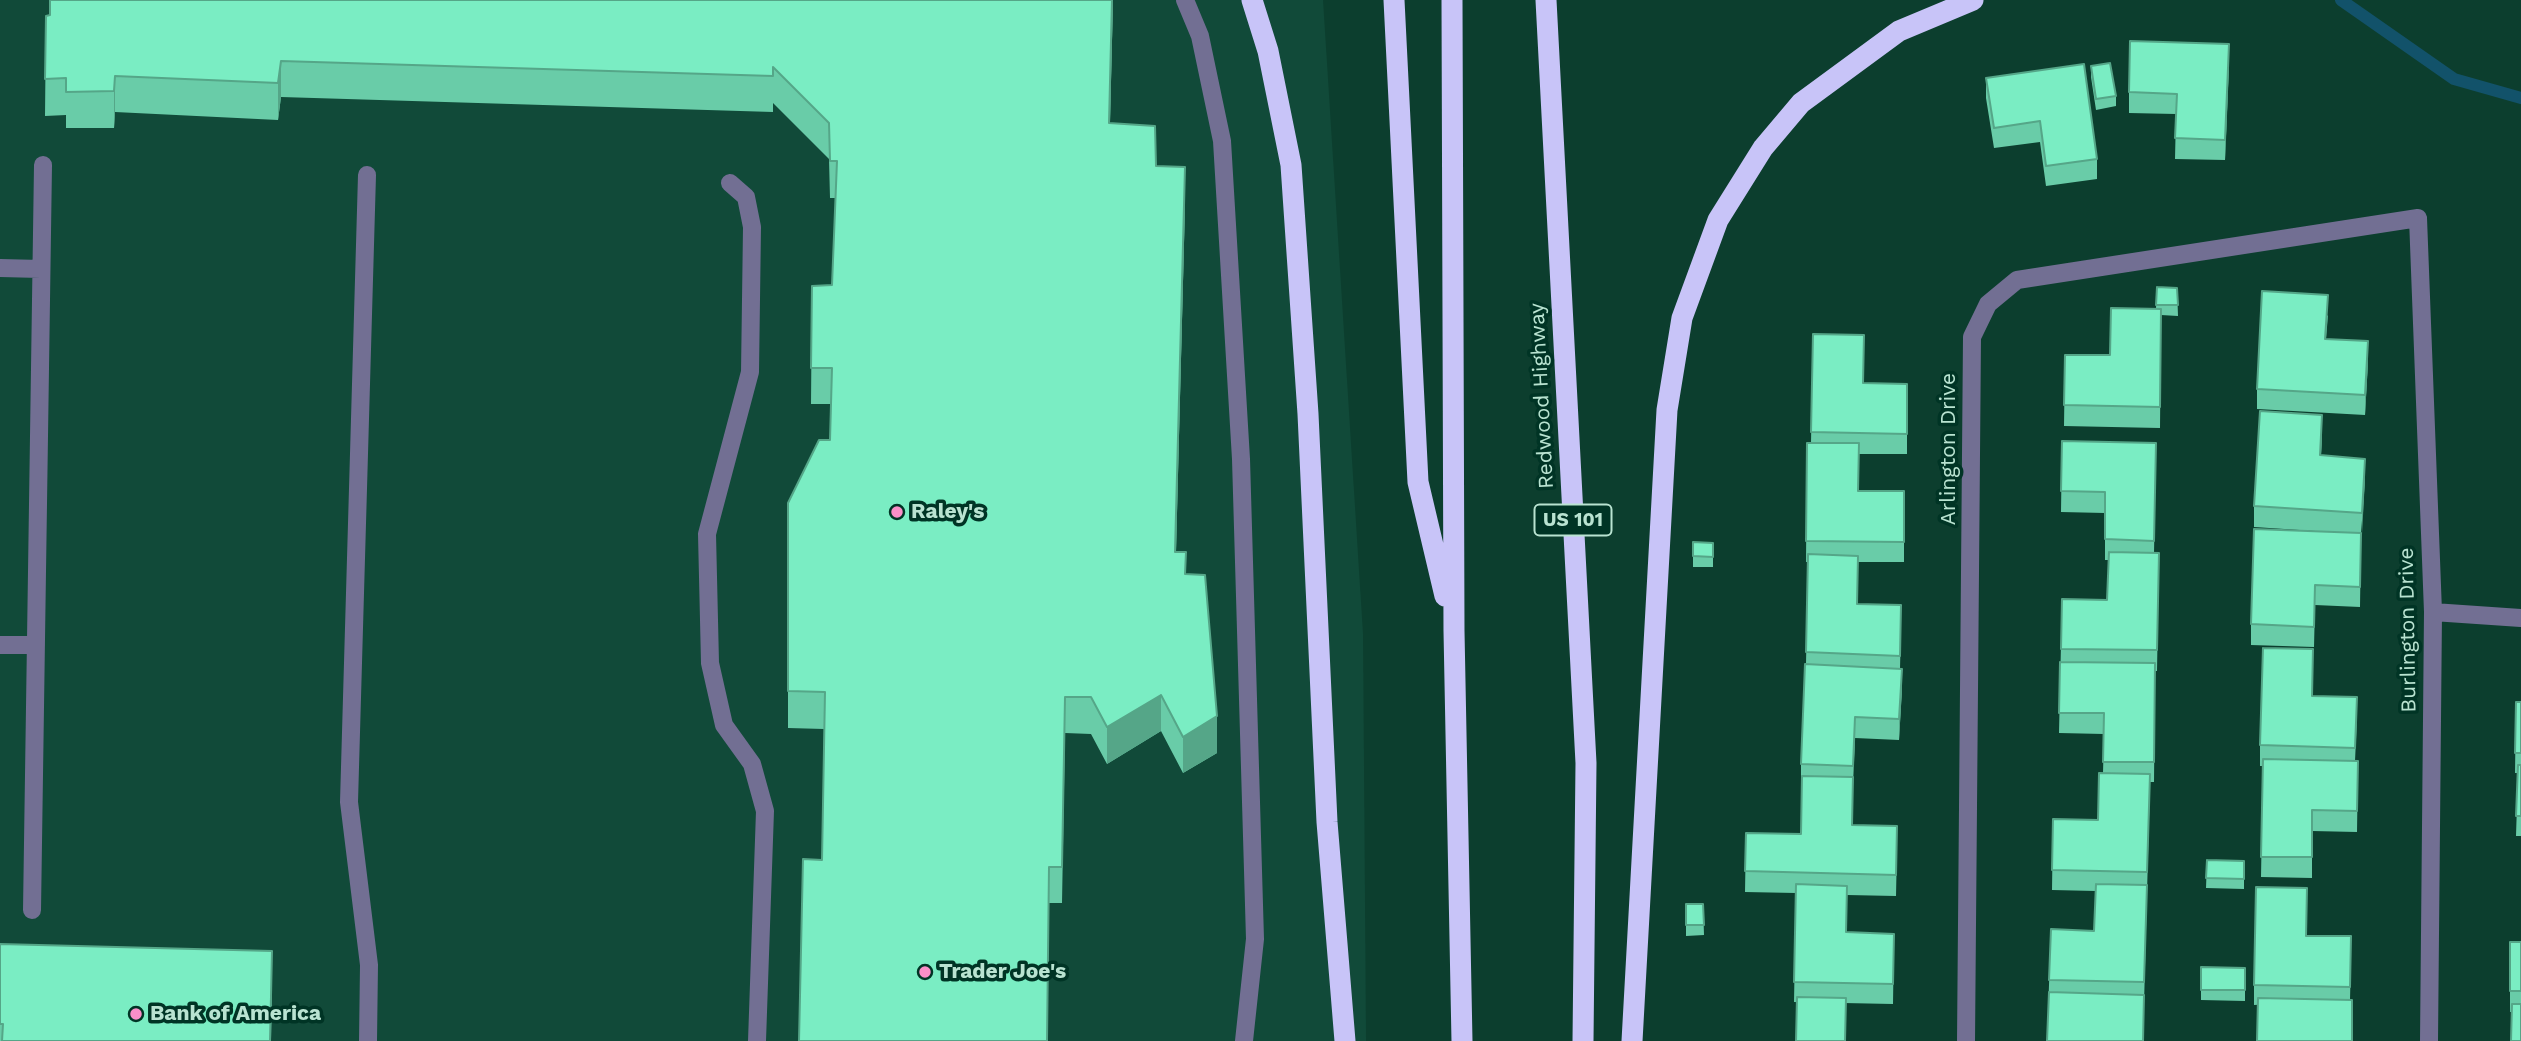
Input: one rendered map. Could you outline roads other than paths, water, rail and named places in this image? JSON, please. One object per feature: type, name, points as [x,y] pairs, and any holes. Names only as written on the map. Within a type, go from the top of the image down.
[{"type":"highway","points":[[1252,0],[1268,51],[1291,165],[1308,414],[1327,822],[1345,1041]]},
{"type":"highway","points":[[1394,0],[1418,482],[1454,631]]},
{"type":"highway","points":[[1452,0],[1454,631],[1462,1041]]},
{"type":"highway","name":"Redwood Highway","points":[[1546,0],[1586,763],[1583,1041]]},
{"type":"highway","points":[[1632,1041],[1667,410],[1682,317],[1718,220],[1763,148],[1801,103],[1899,31],[1973,0]]},
{"type":"street","points":[[1185,0],[1200,36],[1222,141],[1241,458],[1255,939],[1244,1041]]},
{"type":"street","points":[[32,910],[43,165]]},
{"type":"street","points":[[367,175],[349,802],[369,965],[368,1041]]},
{"type":"street","points":[[730,183],[746,197],[752,227],[750,372],[707,534],[710,663],[724,725],[752,764],[765,811],[757,1041]]},
{"type":"street","name":"Burlington Drive","points":[[2418,218],[2432,612],[2429,1041]]},
{"type":"street","name":"Arlington Drive","points":[[1966,1041],[1972,337],[1988,304],[2017,280],[2418,218]]},
{"type":"street","points":[[0,268],[41,268]]},
{"type":"street","points":[[2432,612],[2521,618]]},
{"type":"street","points":[[0,645],[36,645]]},
{"type":"waterway","points":[[2341,0],[2454,79],[2521,98]]},
{"type":"place","name":"Raley's","points":[[897,512]]},
{"type":"place","name":"Trader Joe's","points":[[925,972]]},
{"type":"place","name":"Bank of America","points":[[136,1014]]}]
